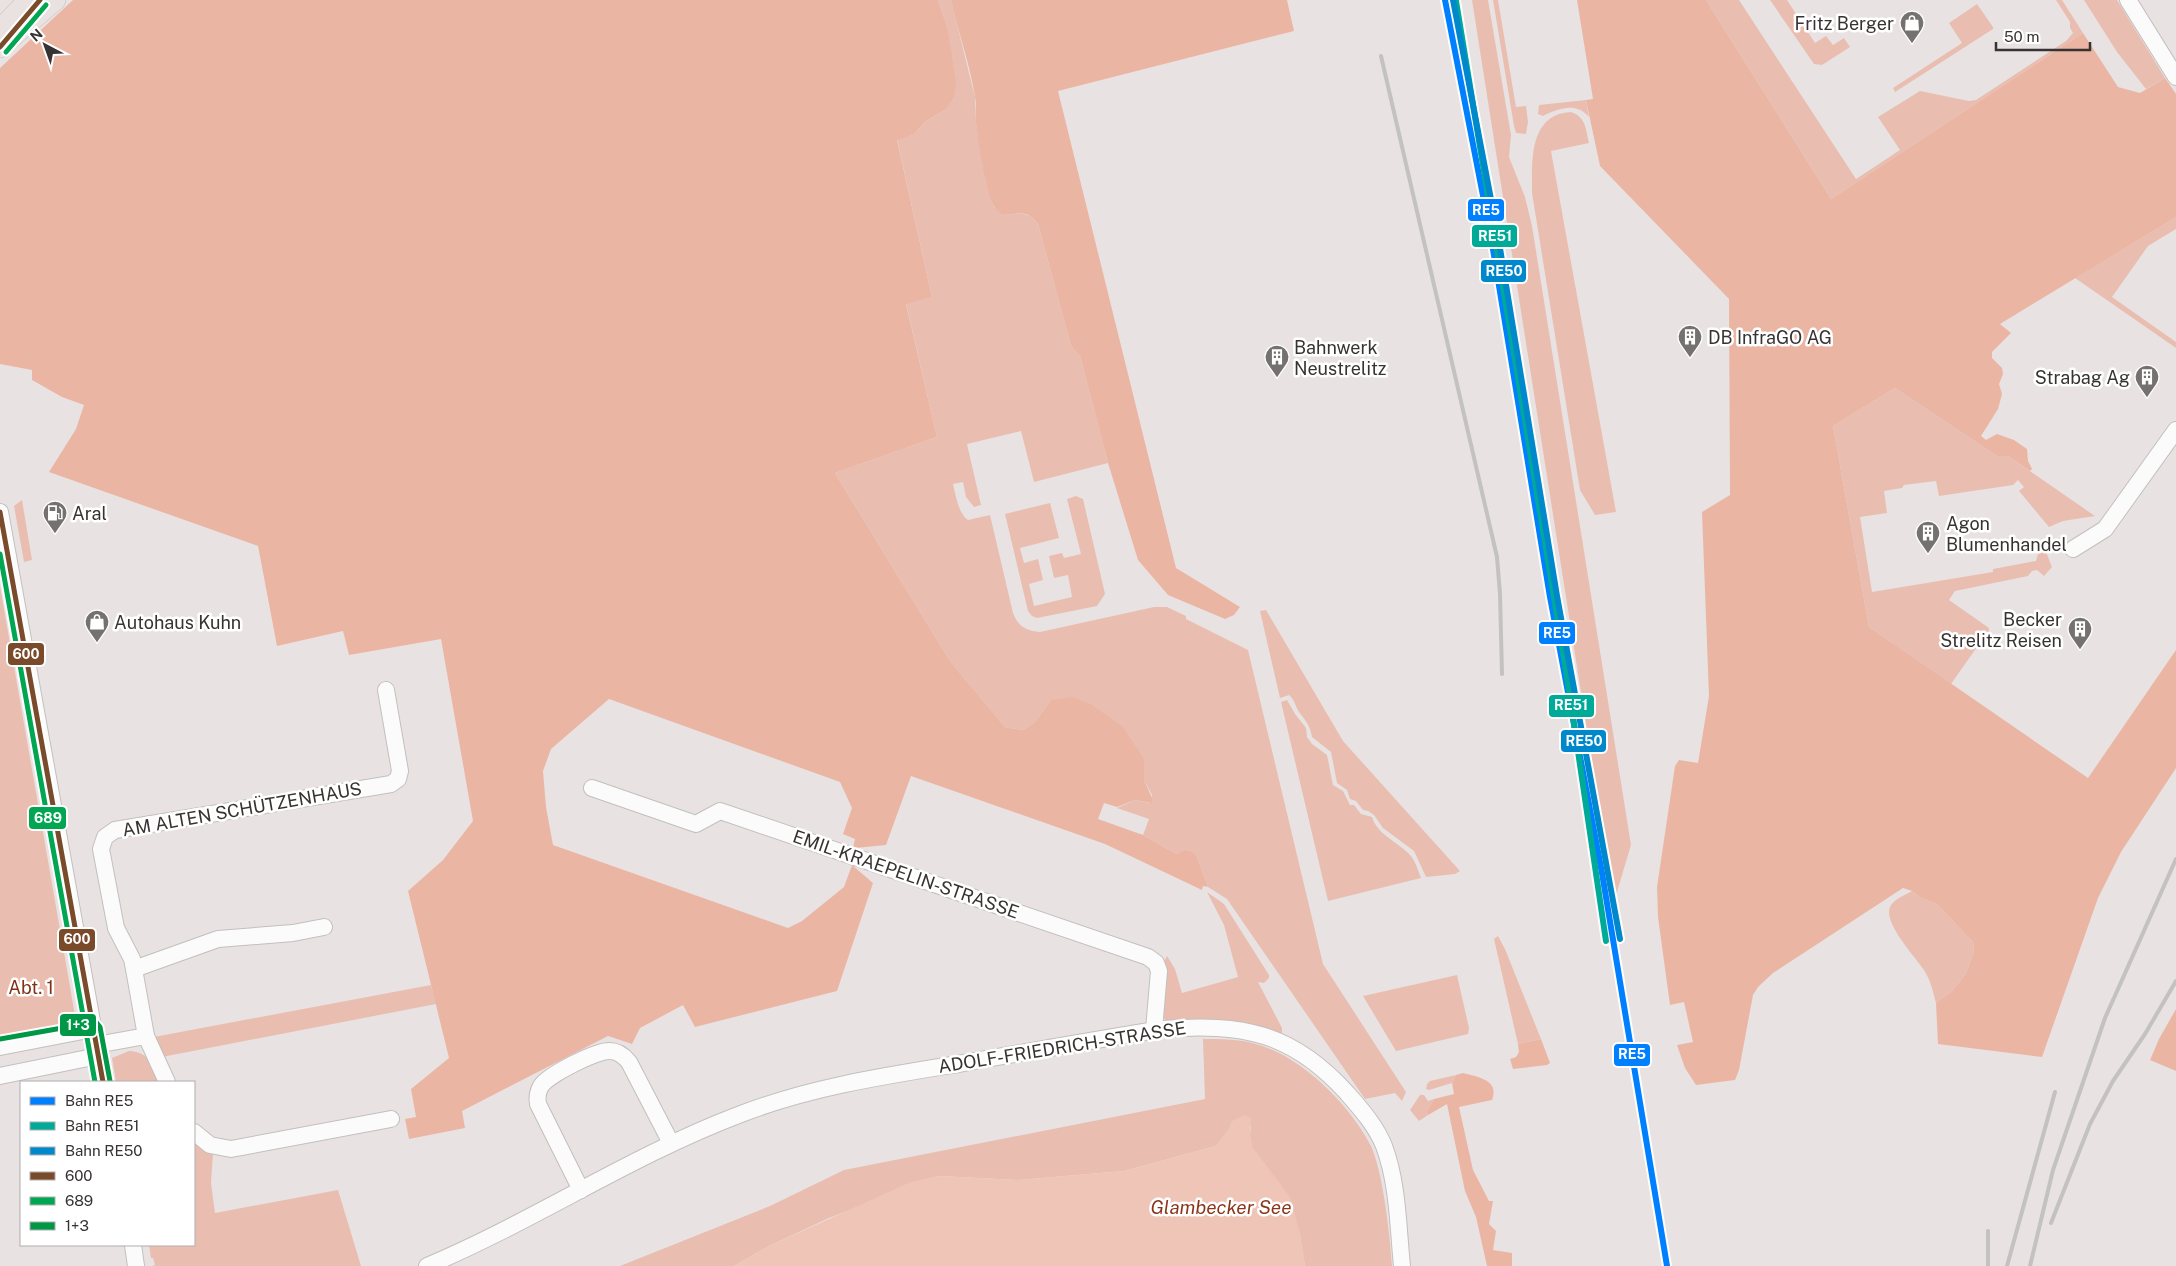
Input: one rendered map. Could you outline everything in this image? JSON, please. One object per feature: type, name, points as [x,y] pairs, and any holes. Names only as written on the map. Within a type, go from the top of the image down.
[{"type":"main road","points":[[0,30],[29,0]]},
{"type":"main road","points":[[0,47],[40,0]]},
{"type":"main road","points":[[0,47],[55,0]]},
{"type":"street","points":[[2128,0],[2176,77]]},
{"type":"street","points":[[2073,549],[2104,530],[2176,430]]},
{"type":"street","points":[[0,512],[103,1081]]},
{"type":"street","name":"AM ALTEN SCHÜTZENHAUS","points":[[167,1081],[146,1036],[132,959],[116,928],[101,849],[105,837],[115,830],[391,784],[398,779],[400,771],[386,690]]},
{"type":"street","name":"EMIL-KRAEPELIN-STRASSE","points":[[592,788],[696,824],[720,810],[1148,957],[1156,962],[1159,971],[1154,1030]]},
{"type":"street","points":[[134,969],[218,939],[293,933],[324,927]]},
{"type":"street","name":"ADOLF-FRIEDRICH-STRASSE","points":[[427,1266],[491,1237],[671,1143],[742,1114],[829,1087],[1154,1030],[1213,1026],[1251,1031],[1288,1045],[1310,1059],[1332,1078],[1360,1108],[1384,1145],[1393,1186],[1402,1266]]},
{"type":"street","points":[[0,1047],[96,1044],[146,1036]]},
{"type":"street","points":[[0,1076],[96,1044]]},
{"type":"street","points":[[581,1190],[538,1104],[539,1090],[544,1082],[551,1077],[600,1052],[610,1051],[619,1053],[629,1062],[671,1143]]},
{"type":"street","points":[[195,1133],[210,1144],[231,1149],[390,1119]]},
{"type":"street","points":[[132,1246],[136,1266]]},
{"type":"green space","points":[[938,0],[951,0],[975,97],[976,123],[986,182],[994,207],[1006,215],[1028,215],[1038,224],[1071,346],[1080,356],[1108,463],[1034,482],[1021,431],[967,444],[981,505],[974,507],[966,497],[963,482],[953,484],[960,509],[968,520],[990,515],[1013,613],[1017,621],[1027,629],[1040,632],[1154,607],[1167,607],[1186,616],[1186,619],[1248,650],[1323,964],[1406,1092],[1402,1101],[1395,1093],[1365,1099],[1227,899],[1208,887],[1197,857],[1183,851],[1177,854],[1143,835],[1149,819],[1117,808],[1135,800],[1150,803],[1152,795],[1144,780],[1144,759],[1051,700],[1035,722],[1023,730],[1005,727],[950,661],[835,473],[937,437],[906,303],[932,297],[897,139],[913,135],[926,121],[945,110],[951,53],[948,29]]},
{"type":"green space","points":[[1472,0],[1488,0],[1511,135],[1509,157],[1525,197],[1532,226],[1631,845],[1614,902]]},
{"type":"green space","points":[[1493,0],[1498,0],[1516,107],[1526,106],[1528,122],[1526,134],[1516,133],[1514,126]]},
{"type":"green space","points":[[1706,0],[1739,0],[1856,179],[1900,150],[1878,117],[1920,91],[1969,101],[1976,100],[2066,41],[2073,33],[2070,28],[2070,22],[2056,0],[2062,0],[2083,33],[1831,199]]},
{"type":"green space","points":[[1770,0],[1787,0],[1815,43],[1826,36],[1833,45],[1844,38],[1850,47],[1822,65],[1814,64]]},
{"type":"green space","points":[[2084,0],[2117,0],[2165,78],[2146,89],[2117,52]]},
{"type":"green space","points":[[1977,4],[1993,29],[1895,92],[1893,88],[1962,43],[1949,23]]},
{"type":"green space","points":[[1586,100],[1589,117],[1579,109],[1573,108],[1561,109],[1543,116],[1538,114],[1539,105]]},
{"type":"green space","points":[[1571,112],[1580,117],[1586,129],[1589,143],[1551,151],[1616,512],[1595,515],[1580,490],[1532,193],[1533,155],[1535,142],[1540,131],[1547,121],[1557,115]]},
{"type":"green space","points":[[2176,217],[2176,229],[2148,246],[2112,297],[2176,342],[2176,348],[2075,278]]},
{"type":"green space","points":[[1895,388],[1997,456],[2008,456],[2095,516],[2063,521],[2049,527],[2019,491],[2024,487],[2018,480],[2013,485],[1939,496],[1936,481],[1904,485],[1902,488],[1884,491],[1887,513],[1860,517],[1872,592],[1993,572],[1993,569],[2036,561],[2041,543],[2044,547],[2052,567],[2044,576],[2037,570],[2032,571],[2028,576],[1955,591],[1949,600],[1989,628],[1989,630],[1951,684],[1869,627],[1833,426]]},
{"type":"green space","points":[[1076,496],[1083,499],[1105,594],[1097,606],[1037,618],[1028,611],[1005,514],[1050,503],[1059,538],[1020,548],[1024,563],[1038,559],[1043,580],[1029,584],[1034,606],[1072,597],[1068,575],[1054,578],[1049,556],[1062,553],[1064,558],[1081,554],[1067,499]]},
{"type":"green space","points":[[22,500],[32,560],[24,562],[14,506]]},
{"type":"green space","name":"Abt. 1","points":[[0,586],[76,1021],[0,1037]]},
{"type":"green space","points":[[1266,610],[1343,741],[1460,871],[1455,874],[1426,877],[1414,851],[1383,828],[1374,815],[1363,810],[1356,801],[1350,799],[1347,790],[1337,783],[1331,752],[1312,737],[1309,726],[1291,697],[1289,695],[1280,698],[1260,611]]},
{"type":"green space","points":[[1287,700],[1306,728],[1307,737],[1312,744],[1327,755],[1333,785],[1343,791],[1350,805],[1354,805],[1361,814],[1372,817],[1382,833],[1410,855],[1421,878],[1328,901],[1281,702]]},
{"type":"green space","points":[[1912,891],[1921,898],[1937,904],[1973,942],[1974,952],[1965,975],[1951,992],[1936,1003],[1932,986],[1924,970],[1901,940],[1891,922],[1889,914],[1890,907],[1894,902]]},
{"type":"green space","points":[[1207,892],[1224,904],[1269,975],[1269,978],[1264,983],[1258,982],[1282,1028],[1282,1036],[1166,1021],[1161,1013],[1164,962],[1167,956],[1175,969],[1182,993],[1238,977],[1224,925]]},
{"type":"green space","points":[[1498,936],[1541,1039],[1518,1044],[1494,939]]},
{"type":"green space","points":[[1457,975],[1469,1028],[1468,1034],[1396,1051],[1363,996]]},
{"type":"green space","points":[[431,985],[436,1004],[162,1057],[154,1037]]},
{"type":"green space","points":[[1203,1039],[1243,1041],[1273,1050],[1307,1071],[1350,1114],[1362,1130],[1375,1157],[1385,1204],[1392,1266],[1305,1266],[1299,1230],[1252,1148],[1251,1126],[1232,1121],[1229,1130],[1216,1146],[1124,1171],[1019,1180],[938,1176],[829,1218],[769,1246],[734,1266],[620,1266],[770,1206],[844,1170],[1205,1099]]},
{"type":"green space","points":[[129,1051],[142,1054],[149,1060],[160,1081],[116,1081],[112,1058]]},
{"type":"green space","points":[[1456,1075],[1452,1083],[1429,1090],[1426,1089],[1430,1081]]},
{"type":"green space","points":[[1420,1095],[1424,1095],[1428,1101],[1434,1099],[1427,1111],[1428,1115],[1419,1121],[1410,1110]]},
{"type":"green space","points":[[195,1142],[213,1153],[211,1183],[215,1213],[338,1190],[361,1266],[152,1266],[155,1265],[153,1258],[151,1258],[149,1246],[195,1246]]},
{"type":"shaded area","points":[[73,0],[938,0],[948,29],[956,83],[954,97],[945,110],[926,121],[913,135],[897,140],[932,297],[906,304],[937,437],[835,473],[950,661],[1005,727],[1023,730],[1035,722],[1051,700],[1073,697],[1092,705],[1123,727],[1144,759],[1144,780],[1153,800],[1151,803],[1135,800],[1117,807],[1104,803],[1098,819],[1143,835],[1177,854],[1183,851],[1192,852],[1197,857],[1208,887],[1203,886],[1202,890],[1105,844],[911,776],[886,845],[853,848],[855,839],[843,834],[852,808],[840,782],[609,699],[551,749],[543,771],[546,807],[553,845],[788,928],[802,921],[844,887],[852,865],[873,883],[837,991],[695,1027],[683,1005],[640,1028],[632,1044],[608,1036],[462,1111],[465,1128],[409,1139],[405,1119],[416,1117],[411,1089],[449,1058],[408,891],[443,860],[473,821],[441,639],[349,655],[343,631],[277,646],[258,546],[49,472],[76,429],[84,405],[62,397],[32,380],[32,370],[0,364],[0,68]]},
{"type":"shaded area","points":[[951,0],[1287,0],[1294,31],[1058,91],[1176,568],[1240,607],[1234,615],[1225,619],[1168,595],[1138,560],[1108,463],[1080,356],[1071,346],[1038,224],[1026,214],[1005,215],[996,209],[992,203],[983,168],[973,85]]},
{"type":"shaded area","points":[[1577,0],[1706,0],[1831,199],[2083,33],[2118,87],[2140,93],[2165,78],[2176,94],[2176,217],[2000,324],[2011,333],[1992,352],[1992,358],[2002,368],[2003,374],[1999,384],[2002,394],[1998,409],[1981,436],[1986,440],[1997,434],[2014,440],[2027,449],[2028,461],[2032,469],[2030,471],[2008,456],[1997,456],[1895,388],[1833,426],[1869,627],[2088,778],[2176,650],[2176,768],[2121,852],[2098,898],[2042,1057],[1938,1044],[1936,1003],[1951,992],[1965,975],[1974,952],[1973,942],[1937,904],[1903,888],[1773,973],[1758,987],[1753,995],[1739,1070],[1735,1080],[1696,1085],[1685,1068],[1677,1045],[1693,1042],[1684,1002],[1670,1005],[1658,917],[1657,887],[1675,766],[1679,760],[1698,763],[1709,696],[1702,512],[1730,495],[1729,299],[1600,166],[1586,100],[1593,99]]},
{"type":"shaded area","points":[[2176,1009],[2176,1071],[2150,1060],[2159,1039]]},
{"type":"shaded area","points":[[1541,1039],[1550,1063],[1513,1069],[1510,1059],[1516,1057],[1519,1052],[1518,1044]]},
{"type":"shaded area","points":[[1463,1073],[1486,1080],[1493,1088],[1492,1100],[1459,1107],[1473,1170],[1489,1201],[1493,1201],[1489,1224],[1496,1231],[1493,1250],[1512,1253],[1512,1266],[1487,1266],[1476,1217],[1465,1191],[1447,1104],[1428,1115],[1427,1111],[1434,1099],[1454,1094],[1452,1083],[1456,1075]]},
{"type":"water","name":"Glambecker See","points":[[1245,1115],[1251,1119],[1250,1136],[1253,1148],[1290,1197],[1299,1230],[1305,1266],[734,1266],[769,1246],[911,1182],[938,1176],[1019,1180],[1124,1171],[1216,1146],[1229,1130],[1232,1121]]},
{"type":"railway","points":[[1381,56],[1497,557],[1502,674]]},
{"type":"railway","points":[[2030,1266],[2053,1170],[2105,1018],[2176,859]]},
{"type":"railway","points":[[2051,1223],[2090,1124],[2113,1081],[2145,1034],[2176,981]]},
{"type":"railway","points":[[2007,1266],[2055,1092]]},
{"type":"railway","points":[[1988,1231],[1988,1266]]},
{"type":"rail line","name":"RE5","points":[[1445,0],[1491,237],[1550,597],[1602,873],[1667,1266]]},
{"type":"rail line","name":"RE50","points":[[1453,0],[1498,236],[1557,596],[1620,939]]},
{"type":"rail line","name":"RE51","points":[[1456,1],[1566,670],[1606,941]]},
{"type":"transit line","name":"600","points":[[0,47],[40,0]]},
{"type":"transit line","name":"689","points":[[6,52],[46,5]]},
{"type":"transit line","name":"600","points":[[0,512],[103,1081]]},
{"type":"transit line","name":"689","points":[[0,554],[95,1081]]},
{"type":"transit line","name":"1+3","points":[[0,1039],[96,1022],[100,1027],[110,1081]]},
{"type":"place","name":"Fritz Berger","points":[[1912,44]]},
{"type":"place","name":"DB InfraGO AG","points":[[1690,358]]},
{"type":"place","name":"Bahnwerk Neustrelitz","points":[[1277,378]]},
{"type":"place","name":"Strabag Ag","points":[[2147,398]]},
{"type":"place","name":"Aral","points":[[55,534]]},
{"type":"place","name":"Agon Blumenhandel","points":[[1928,554]]},
{"type":"place","name":"Autohaus Kuhn","points":[[97,643]]},
{"type":"place","name":"Becker Strelitz Reisen","points":[[2080,650]]}]
